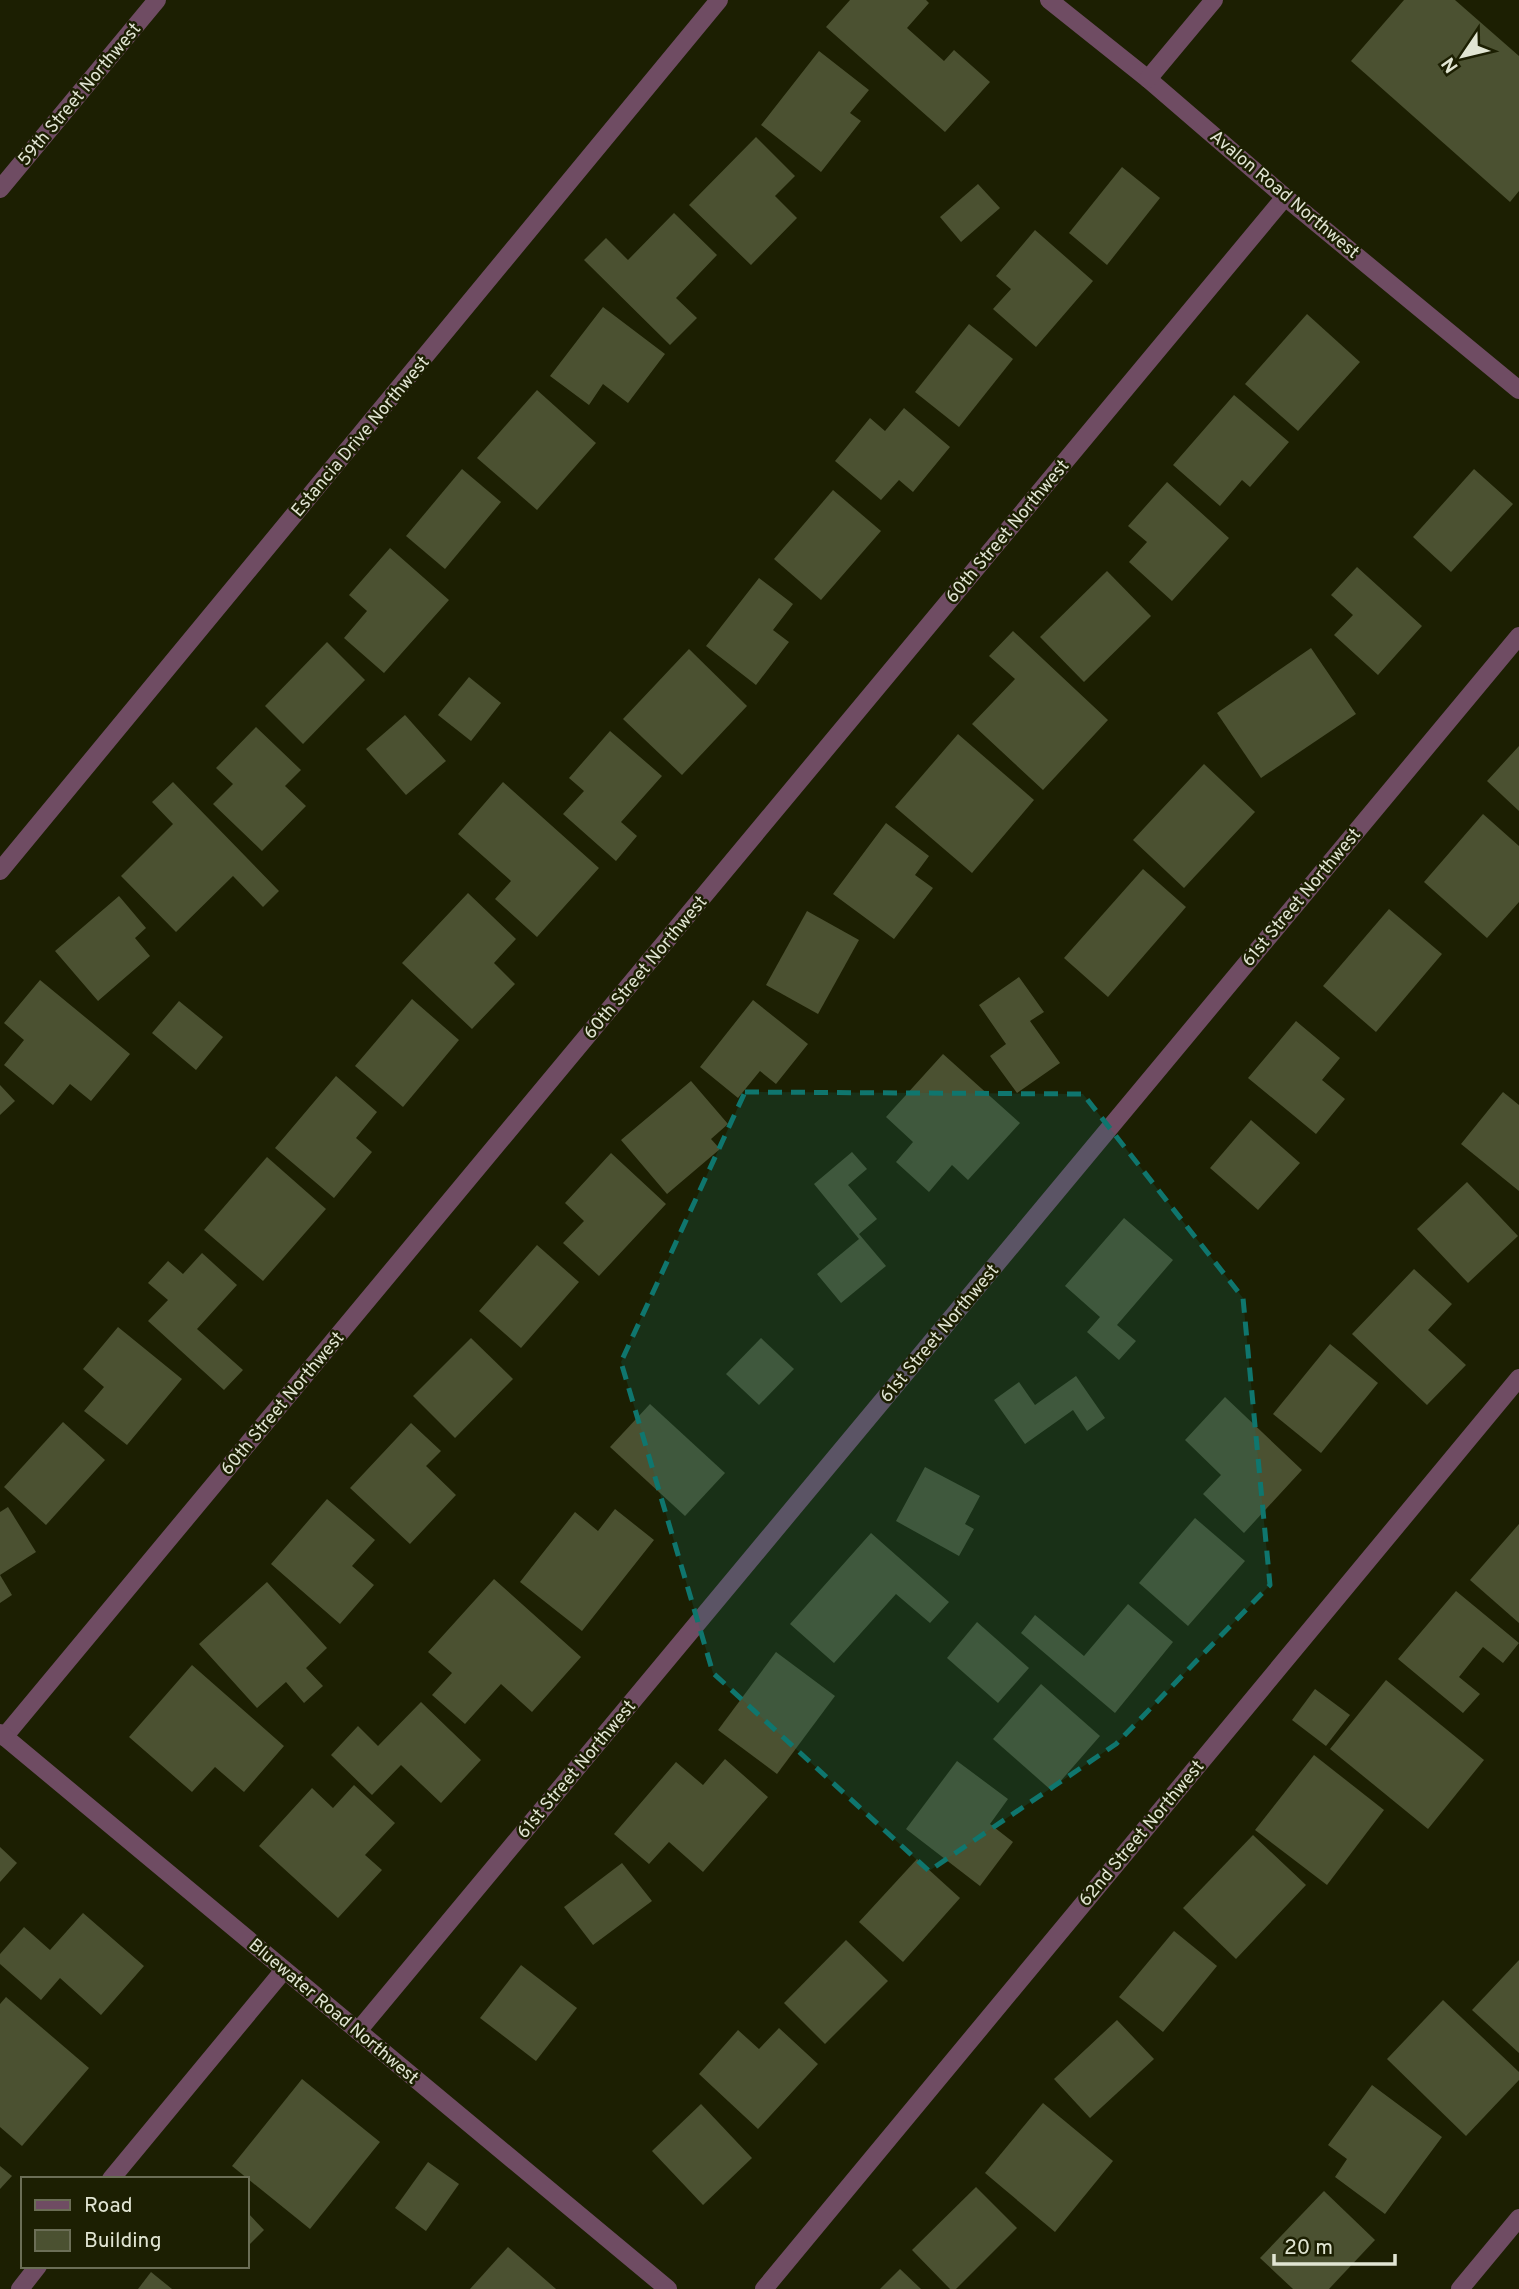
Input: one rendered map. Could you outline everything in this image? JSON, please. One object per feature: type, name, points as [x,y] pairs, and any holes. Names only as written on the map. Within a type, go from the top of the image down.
[{"type":"street","name":"59th Street Northwest","points":[[0,189],[157,0]]},
{"type":"street","name":"Estancia Drive Northwest","points":[[0,872],[719,0]]},
{"type":"street","name":"Avalon Road Northwest","points":[[1049,0],[1148,79],[1285,197],[1519,390]]},
{"type":"street","points":[[1148,79],[1214,0]]},
{"type":"street","name":"60th Street Northwest","points":[[2,1735],[1285,197]]},
{"type":"street","name":"61st Street Northwest","points":[[358,2031],[1519,636]]},
{"type":"street","name":"62nd Street Northwest","points":[[764,2289],[1519,1378]]},
{"type":"street","name":"Bluewater Road Northwest","points":[[2,1735],[668,2289]]},
{"type":"street","points":[[113,2177],[284,1970]]},
{"type":"street","points":[[1460,2289],[1519,2218]]},
{"type":"street","points":[[20,2289],[36,2268]]},
{"type":"highlighted area","points":[[745,1092],[1083,1094],[1243,1298],[1270,1585],[1116,1744],[929,1871],[713,1673],[621,1362]]},
{"type":"building","points":[[850,0],[926,0],[929,3],[907,28],[944,61],[954,50],[990,82],[945,132],[826,27]]},
{"type":"building","points":[[1404,0],[1455,0],[1519,56],[1519,191],[1510,202],[1351,61]]},
{"type":"building","points":[[819,51],[869,90],[850,113],[861,121],[821,172],[761,125]]},
{"type":"building","points":[[756,137],[795,176],[775,196],[797,218],[751,265],[689,205]]},
{"type":"building","points":[[1122,167],[1160,198],[1107,265],[1069,233]]},
{"type":"building","points":[[978,184],[1000,208],[961,242],[940,217]]},
{"type":"building","points":[[674,213],[717,255],[676,298],[697,318],[670,345],[584,260],[606,238],[628,260]]},
{"type":"building","points":[[1035,230],[1093,281],[1036,347],[993,309],[1011,289],[996,276]]},
{"type":"building","points":[[603,307],[665,354],[628,403],[603,384],[589,405],[550,376]]},
{"type":"building","points":[[1307,314],[1360,362],[1298,431],[1245,384]]},
{"type":"building","points":[[969,324],[1013,359],[959,427],[915,392]]},
{"type":"building","points":[[537,390],[596,443],[537,510],[477,458]]},
{"type":"building","points":[[1234,395],[1289,442],[1250,487],[1242,480],[1220,506],[1173,465]]},
{"type":"building","points":[[904,408],[950,447],[913,492],[899,480],[881,500],[835,461],[870,418],[885,431]]},
{"type":"building","points":[[462,469],[501,502],[445,569],[406,536]]},
{"type":"building","points":[[1474,469],[1513,504],[1451,572],[1413,537]]},
{"type":"building","points":[[1167,482],[1229,538],[1172,601],[1129,562],[1147,542],[1128,526]]},
{"type":"building","points":[[833,490],[881,531],[821,600],[774,559]]},
{"type":"building","points":[[390,548],[449,600],[384,673],[344,638],[367,611],[349,595]]},
{"type":"building","points":[[1357,567],[1422,626],[1378,675],[1334,635],[1353,615],[1331,595]]},
{"type":"building","points":[[1107,571],[1151,616],[1084,682],[1040,637]]},
{"type":"building","points":[[759,578],[793,604],[773,630],[789,642],[756,685],[706,646]]},
{"type":"building","points":[[1013,631],[1108,720],[1043,790],[972,724],[1015,679],[989,656]]},
{"type":"building","points":[[327,642],[365,680],[303,744],[265,706]]},
{"type":"building","points":[[1311,648],[1356,714],[1261,778],[1217,713]]},
{"type":"building","points":[[689,649],[747,706],[682,775],[623,719]]},
{"type":"building","points":[[469,677],[501,703],[471,741],[438,715]]},
{"type":"building","points":[[405,715],[446,761],[406,795],[366,749]]},
{"type":"building","points":[[256,727],[301,770],[285,786],[306,806],[262,851],[213,804],[233,784],[216,768]]},
{"type":"building","points":[[610,731],[662,776],[621,822],[637,836],[616,861],[563,814],[584,791],[569,778]]},
{"type":"building","points":[[958,734],[1034,800],[972,873],[895,807]]},
{"type":"building","points":[[1519,746],[1519,811],[1487,781]]},
{"type":"building","points":[[1204,764],[1255,812],[1184,888],[1133,840]]},
{"type":"building","points":[[173,782],[279,891],[263,907],[233,876],[176,932],[121,876],[173,824],[152,802]]},
{"type":"building","points":[[503,782],[599,868],[537,937],[495,899],[511,881],[458,834]]},
{"type":"building","points":[[1483,814],[1519,846],[1519,902],[1487,938],[1424,882]]},
{"type":"building","points":[[886,823],[929,856],[915,875],[933,888],[894,939],[833,894]]},
{"type":"building","points":[[1143,869],[1186,907],[1108,997],[1064,958]]},
{"type":"building","points":[[468,893],[516,939],[494,963],[515,984],[472,1029],[402,963]]},
{"type":"building","points":[[119,896],[146,928],[135,938],[150,956],[98,1001],[55,951]]},
{"type":"building","points":[[1389,909],[1442,954],[1376,1032],[1323,986]]},
{"type":"building","points":[[807,911],[859,940],[818,1014],[766,985]]},
{"type":"building","points":[[1019,977],[1044,1012],[1030,1021],[1060,1063],[1017,1093],[990,1056],[1006,1044],[979,1005]]},
{"type":"building","points":[[40,980],[130,1054],[91,1101],[70,1084],[53,1105],[4,1065],[24,1040],[4,1023]]},
{"type":"building","points":[[412,999],[459,1040],[403,1107],[355,1066]]},
{"type":"building","points":[[753,1000],[808,1044],[776,1084],[760,1071],[738,1098],[700,1067]]},
{"type":"building","points":[[179,1001],[223,1037],[196,1070],[152,1033]]},
{"type":"building","points":[[1296,1021],[1340,1058],[1322,1080],[1345,1099],[1316,1134],[1248,1078]]},
{"type":"building","points":[[943,1054],[1020,1123],[968,1180],[952,1165],[929,1192],[896,1162],[913,1142],[886,1117]]},
{"type":"building","points":[[336,1076],[377,1112],[356,1138],[372,1152],[334,1198],[275,1148]]},
{"type":"building","points":[[691,1081],[728,1124],[711,1139],[720,1149],[667,1194],[621,1140]]},
{"type":"building","points":[[0,1085],[15,1101],[0,1115]]},
{"type":"building","points":[[1503,1092],[1519,1105],[1519,1191],[1461,1144]]},
{"type":"building","points":[[1251,1120],[1300,1163],[1258,1210],[1210,1168]]},
{"type":"building","points":[[852,1152],[867,1169],[848,1185],[877,1219],[859,1234],[886,1266],[841,1303],[817,1274],[859,1239],[814,1184]]},
{"type":"building","points":[[611,1153],[666,1204],[599,1276],[563,1243],[584,1221],[565,1203]]},
{"type":"building","points":[[267,1157],[326,1209],[263,1281],[204,1230]]},
{"type":"building","points":[[1467,1182],[1518,1236],[1468,1283],[1417,1229]]},
{"type":"building","points":[[1124,1218],[1173,1260],[1117,1325],[1136,1341],[1119,1360],[1087,1332],[1100,1317],[1065,1286]]},
{"type":"building","points":[[537,1245],[579,1282],[521,1348],[479,1311]]},
{"type":"building","points":[[202,1253],[237,1285],[197,1329],[243,1370],[224,1390],[148,1321],[168,1300],[148,1283],[168,1261],[183,1274]]},
{"type":"building","points":[[1414,1269],[1452,1304],[1428,1330],[1466,1365],[1427,1405],[1352,1334]]},
{"type":"building","points":[[118,1327],[182,1379],[127,1445],[84,1411],[104,1387],[83,1369]]},
{"type":"building","points":[[471,1338],[513,1379],[455,1438],[413,1396]]},
{"type":"building","points":[[761,1338],[794,1369],[759,1405],[726,1374]]},
{"type":"building","points":[[1330,1344],[1378,1383],[1321,1453],[1273,1414]]},
{"type":"building","points":[[1076,1376],[1105,1418],[1087,1431],[1073,1410],[1025,1444],[994,1400],[1019,1382],[1035,1405]]},
{"type":"building","points":[[1225,1397],[1302,1470],[1244,1533],[1203,1494],[1221,1475],[1185,1440]]},
{"type":"building","points":[[650,1404],[725,1473],[685,1516],[610,1447]]},
{"type":"building","points":[[63,1422],[105,1460],[46,1525],[4,1487]]},
{"type":"building","points":[[411,1423],[441,1451],[426,1466],[456,1495],[410,1544],[350,1488]]},
{"type":"building","points":[[925,1467],[980,1496],[965,1524],[974,1529],[959,1556],[896,1521]]},
{"type":"building","points":[[327,1499],[375,1540],[352,1566],[374,1585],[340,1624],[271,1564]]},
{"type":"building","points":[[8,1507],[36,1552],[0,1575],[0,1512]]},
{"type":"building","points":[[615,1509],[654,1540],[582,1631],[520,1582],[575,1512],[598,1531]]},
{"type":"building","points":[[1195,1518],[1245,1561],[1188,1626],[1139,1583]]},
{"type":"building","points":[[1519,1524],[1519,1623],[1470,1580]]},
{"type":"building","points":[[871,1533],[949,1602],[930,1623],[896,1594],[834,1663],[790,1624]]},
{"type":"building","points":[[0,1575],[12,1595],[0,1603]]},
{"type":"building","points":[[494,1579],[581,1657],[532,1712],[501,1684],[465,1724],[432,1695],[452,1673],[428,1652]]},
{"type":"building","points":[[267,1582],[327,1648],[306,1668],[323,1686],[304,1703],[286,1682],[257,1708],[199,1644]]},
{"type":"building","points":[[1456,1591],[1519,1643],[1503,1663],[1483,1647],[1459,1677],[1480,1694],[1463,1713],[1398,1659]]},
{"type":"building","points":[[1128,1604],[1173,1642],[1115,1713],[1021,1633],[1035,1615],[1084,1656]]},
{"type":"building","points":[[977,1622],[1029,1668],[998,1703],[947,1658]]},
{"type":"building","points":[[776,1652],[835,1696],[777,1774],[718,1730]]},
{"type":"building","points":[[192,1665],[284,1746],[244,1792],[215,1767],[192,1792],[129,1737]]},
{"type":"building","points":[[1386,1680],[1484,1760],[1428,1829],[1330,1749]]},
{"type":"building","points":[[1041,1684],[1100,1736],[1052,1791],[993,1739]]},
{"type":"building","points":[[1315,1689],[1350,1715],[1326,1746],[1292,1720]]},
{"type":"building","points":[[421,1702],[481,1760],[441,1803],[401,1765],[372,1795],[331,1755],[358,1726],[378,1746]]},
{"type":"building","points":[[1314,1755],[1384,1810],[1327,1885],[1255,1830]]},
{"type":"building","points":[[725,1759],[768,1797],[703,1872],[669,1842],[649,1864],[614,1834],[676,1762],[703,1785]]},
{"type":"building","points":[[957,1761],[1008,1799],[990,1824],[1013,1842],[980,1886],[906,1829]]},
{"type":"building","points":[[354,1785],[395,1823],[365,1855],[382,1870],[338,1918],[259,1846],[312,1788],[333,1808]]},
{"type":"building","points":[[1253,1835],[1306,1885],[1236,1959],[1183,1908]]},
{"type":"building","points":[[0,1847],[17,1863],[0,1882]]},
{"type":"building","points":[[917,1859],[960,1898],[903,1962],[859,1922]]},
{"type":"building","points":[[622,1863],[652,1901],[593,1945],[564,1907]]},
{"type":"building","points":[[83,1913],[144,1966],[101,2015],[60,1978],[41,2000],[0,1964],[0,1954],[24,1927],[50,1950]]},
{"type":"building","points":[[1174,1931],[1217,1966],[1163,2032],[1119,1997]]},
{"type":"building","points":[[846,1940],[888,1981],[825,2044],[784,2003]]},
{"type":"building","points":[[1519,1960],[1519,2053],[1472,2010]]},
{"type":"building","points":[[521,1965],[577,2008],[536,2061],[480,2018]]},
{"type":"building","points":[[6,1997],[89,2068],[22,2146],[0,2127],[0,2004]]},
{"type":"building","points":[[1443,2000],[1519,2072],[1519,2080],[1466,2136],[1387,2059]]},
{"type":"building","points":[[1117,2020],[1154,2059],[1090,2118],[1054,2079]]},
{"type":"building","points":[[779,2028],[818,2064],[758,2129],[699,2074],[738,2030],[759,2049]]},
{"type":"building","points":[[302,2079],[380,2142],[310,2229],[232,2166]]},
{"type":"building","points":[[1372,2085],[1442,2137],[1385,2214],[1335,2177],[1347,2159],[1328,2145]]},
{"type":"building","points":[[1043,2103],[1113,2161],[1055,2232],[985,2173]]},
{"type":"building","points":[[701,2104],[752,2158],[703,2205],[652,2151]]},
{"type":"building","points":[[428,2162],[459,2184],[426,2231],[395,2208]]},
{"type":"building","points":[[0,2166],[12,2176],[0,2189]]},
{"type":"building","points":[[976,2187],[1017,2228],[956,2289],[950,2289],[912,2250]]},
{"type":"building","points":[[1324,2191],[1375,2240],[1329,2289],[1293,2289],[1260,2258]]},
{"type":"building","points":[[248,2213],[264,2230],[248,2246]]},
{"type":"building","points":[[508,2247],[556,2289],[470,2289]]},
{"type":"building","points":[[900,2269],[921,2289],[880,2289]]},
{"type":"building","points":[[151,2272],[172,2289],[138,2289]]}]
